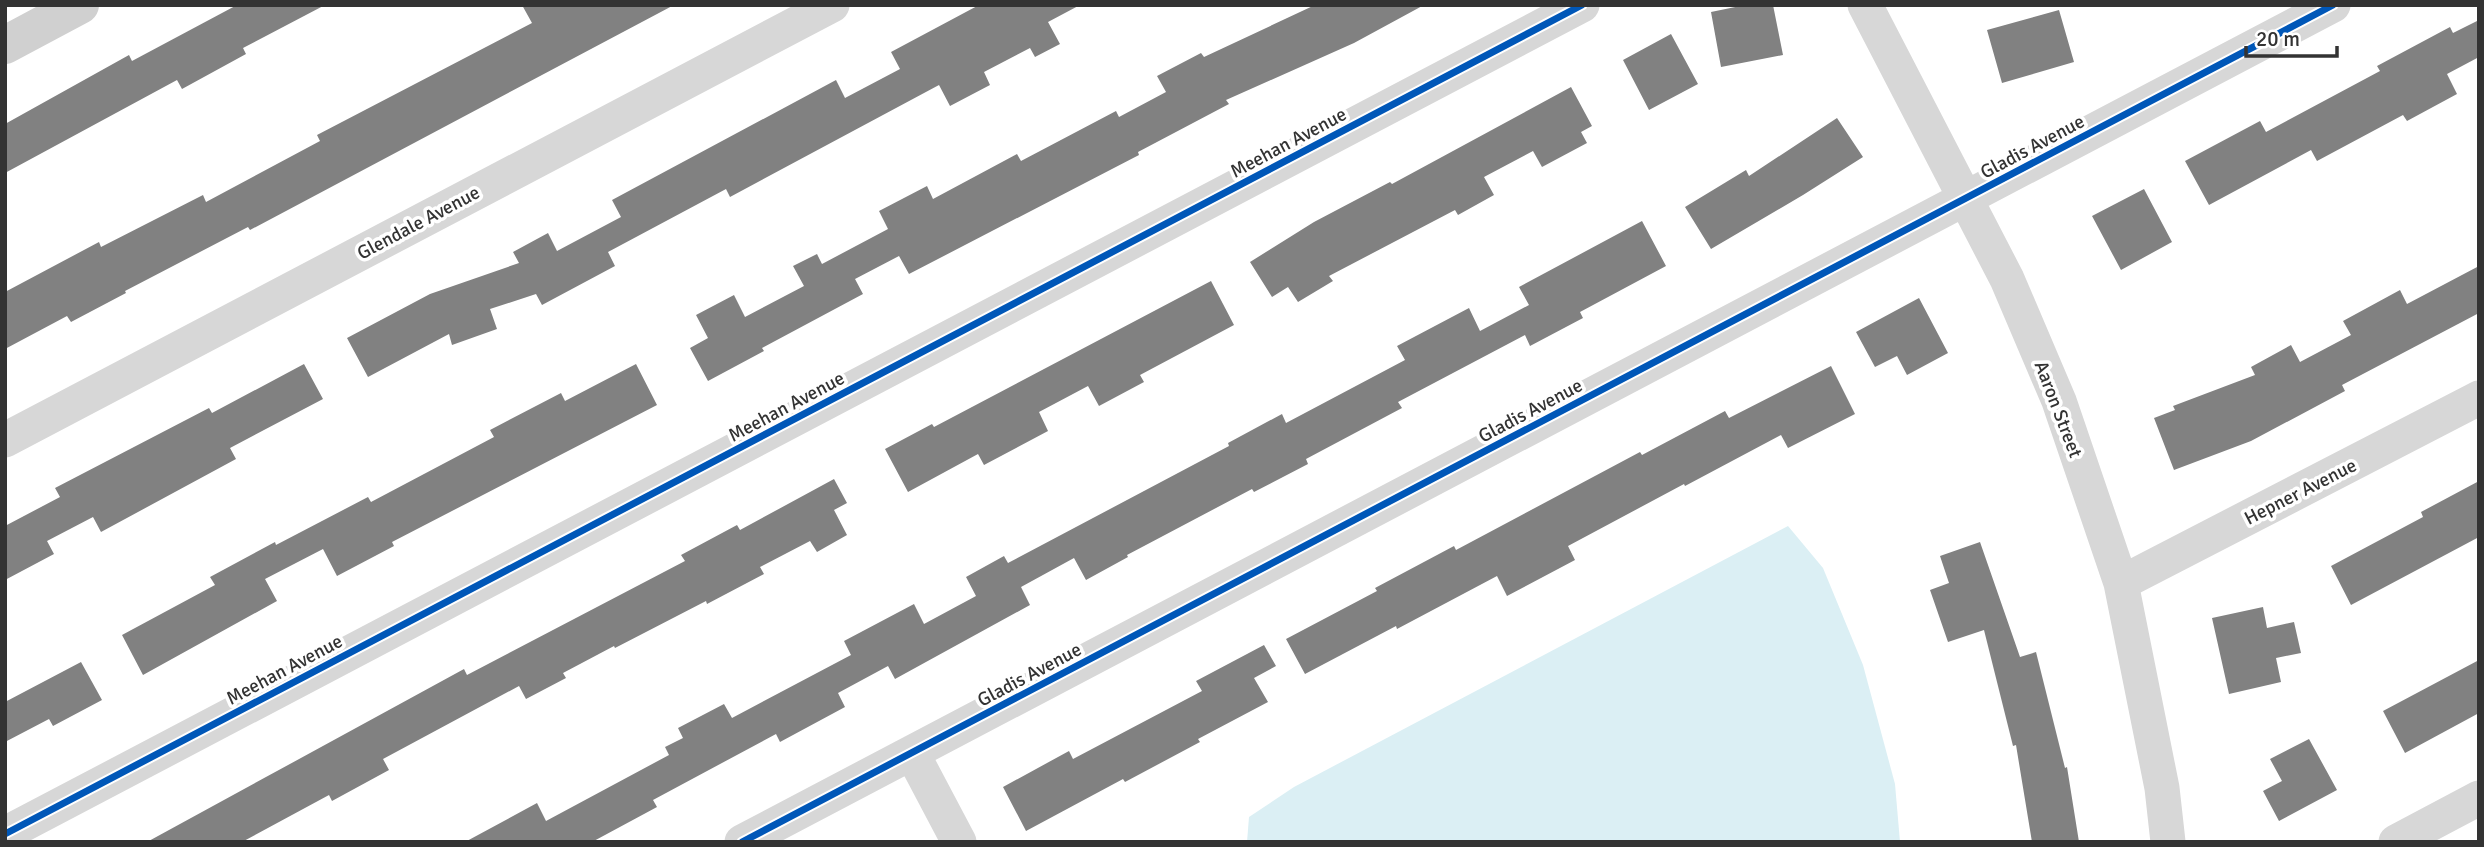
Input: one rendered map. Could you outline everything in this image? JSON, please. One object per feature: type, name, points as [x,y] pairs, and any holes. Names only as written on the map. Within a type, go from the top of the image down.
[{"type":"street","points":[[5,45],[80,5]]},
{"type":"street","name":"Glendale Avenue","points":[[5,440],[832,5]]},
{"type":"street","name":"Meehan Avenue","points":[[5,834],[1582,5]]},
{"type":"street","name":"Aaron Street","points":[[1865,5],[2007,279],[2059,401],[2121,583],[2162,788],[2168,842]]},
{"type":"street","name":"Gladis Avenue","points":[[742,842],[2333,5]]},
{"type":"street","name":"Hepner Avenue","points":[[2121,583],[2479,398]]},
{"type":"street","points":[[912,752],[959,842]]},
{"type":"street","points":[[2396,842],[2479,798]]},
{"type":"shaded area","points":[[1788,526],[1823,568],[1863,665],[1895,784],[1900,842],[1247,842],[1249,817],[1294,787]]},
{"type":"building","points":[[237,5],[325,5],[243,48],[246,54],[182,89],[177,80],[5,173],[5,124],[129,55],[132,61]]},
{"type":"building","points":[[522,5],[674,5],[250,230],[248,227],[71,322],[67,316],[5,349],[5,292],[99,242],[101,247],[203,195],[206,202],[320,141],[317,135],[532,23]]},
{"type":"building","points":[[979,5],[1080,5],[1048,22],[1060,44],[1035,57],[1030,48],[984,72],[990,85],[950,106],[939,85],[730,197],[726,189],[608,252],[615,266],[542,305],[536,294],[490,309],[497,329],[452,345],[449,334],[368,377],[347,338],[430,294],[519,263],[513,252],[548,233],[557,251],[621,217],[612,200],[836,80],[845,98],[900,69],[891,52]]},
{"type":"building","points":[[1315,5],[1424,5],[1354,43],[1226,100],[1229,104],[1138,152],[1139,155],[909,274],[899,256],[855,279],[863,294],[762,348],[764,351],[708,381],[690,348],[708,338],[696,315],[734,295],[745,317],[804,286],[793,266],[817,254],[822,264],[888,229],[879,211],[927,186],[933,199],[1017,154],[1021,161],[1116,111],[1119,117],[1166,92],[1157,76],[1201,53],[1204,57]]},
{"type":"building","points":[[1745,5],[1773,5],[1783,55],[1721,67],[1711,12]]},
{"type":"building","points":[[2059,10],[2074,62],[2002,83],[1987,30]]},
{"type":"building","points":[[2479,20],[2479,57],[2447,74],[2457,94],[2407,121],[2403,115],[2317,161],[2311,150],[2209,205],[2185,161],[2260,121],[2266,132],[2380,71],[2377,66],[2450,27],[2453,33]]},
{"type":"building","points":[[1671,34],[1698,84],[1649,110],[1623,60]]},
{"type":"building","points":[[1571,87],[1592,126],[1581,132],[1587,143],[1542,167],[1533,151],[1484,177],[1494,195],[1458,215],[1455,210],[1329,276],[1333,281],[1298,302],[1288,287],[1272,297],[1250,262],[1314,222],[1390,182],[1392,184]]},
{"type":"building","points":[[1837,118],[1863,157],[1711,249],[1685,207],[1746,170],[1749,176]]},
{"type":"building","points":[[2144,189],[2172,242],[2121,270],[2092,216]]},
{"type":"building","points":[[1642,221],[1666,266],[1580,312],[1583,318],[1530,346],[1525,335],[1398,402],[1402,408],[1306,459],[1308,464],[1254,492],[1252,489],[1127,555],[1128,557],[1086,580],[1074,558],[1021,587],[1030,605],[895,679],[888,666],[838,693],[845,707],[780,742],[776,734],[653,800],[657,807],[592,842],[465,842],[537,803],[546,821],[669,755],[665,747],[683,738],[678,728],[724,704],[732,718],[851,655],[844,641],[914,604],[924,624],[976,596],[966,577],[1004,556],[1008,563],[1229,446],[1228,443],[1282,414],[1286,423],[1405,360],[1397,346],[1469,308],[1480,331],[1529,305],[1519,287]]},
{"type":"building","points":[[2479,266],[2479,313],[2342,385],[2345,391],[2251,441],[2174,470],[2154,418],[2175,410],[2173,406],[2255,375],[2251,367],[2291,345],[2300,362],[2351,335],[2343,321],[2400,290],[2407,304]]},
{"type":"building","points":[[1211,281],[1234,325],[1140,375],[1144,382],[1099,406],[1088,386],[1039,412],[1048,431],[984,465],[978,454],[908,492],[885,449],[932,424],[934,427]]},
{"type":"building","points":[[1919,298],[1948,353],[1907,375],[1897,356],[1875,367],[1856,332]]},
{"type":"building","points":[[304,364],[323,399],[230,448],[236,459],[101,532],[93,517],[47,541],[54,554],[5,580],[5,526],[60,497],[55,488],[209,408],[212,413]]},
{"type":"building","points":[[636,364],[657,405],[392,542],[394,546],[337,576],[323,549],[265,579],[277,601],[143,675],[122,635],[215,585],[210,577],[368,497],[371,502],[494,437],[490,430],[561,393],[565,401]]},
{"type":"building","points":[[1831,366],[1855,414],[1788,448],[1781,435],[1685,486],[1684,484],[1568,546],[1575,560],[1507,596],[1497,576],[1305,674],[1286,639],[1454,546],[1456,550],[1640,452],[1642,455],[1725,411],[1729,418]]},
{"type":"building","points":[[834,479],[847,503],[834,510],[847,535],[817,552],[810,541],[760,567],[764,574],[707,604],[706,601],[615,648],[614,646],[563,673],[566,678],[526,699],[519,686],[383,759],[389,770],[332,801],[329,795],[242,842],[147,842],[464,669],[467,675],[685,561],[681,555],[737,525],[740,530]]},
{"type":"building","points":[[2479,481],[2479,537],[2351,605],[2331,566],[2423,517],[2421,512]]},
{"type":"building","points":[[1980,542],[2020,657],[2036,652],[2065,768],[2067,767],[2079,842],[2032,842],[2016,745],[2013,746],[1984,630],[1948,642],[1930,590],[1949,583],[1940,556]]},
{"type":"building","points":[[2263,607],[2267,628],[2294,622],[2301,653],[2276,658],[2281,682],[2229,694],[2212,618]]},
{"type":"building","points":[[1264,645],[1276,666],[1254,678],[1268,702],[1125,782],[1123,779],[1026,831],[1003,787],[1069,751],[1073,759],[1202,691],[1196,681]]},
{"type":"building","points":[[2479,660],[2479,713],[2405,753],[2383,711]]},
{"type":"building","points":[[81,662],[102,700],[53,726],[49,719],[5,742],[5,702]]},
{"type":"building","points":[[2309,739],[2337,790],[2279,821],[2263,791],[2282,781],[2270,759]]},
{"type":"cycle path","points":[[5,834],[1582,5]]},
{"type":"cycle path","points":[[742,842],[2333,5]]}]
